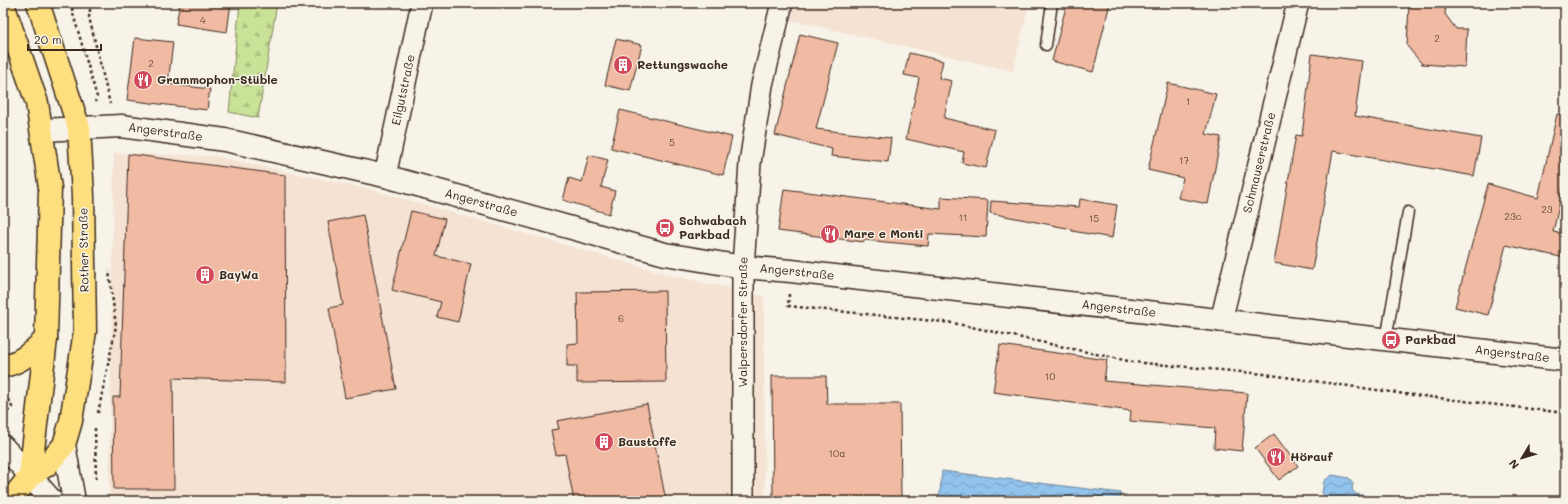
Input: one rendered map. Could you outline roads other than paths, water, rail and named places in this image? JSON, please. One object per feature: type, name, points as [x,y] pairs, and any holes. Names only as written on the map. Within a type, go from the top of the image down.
[{"type":"main road","name":"Rother Straße","points":[[38,3],[79,128],[83,196],[85,331],[71,421],[64,444]]},
{"type":"main road","points":[[3,4],[37,103],[50,188],[46,339],[30,476]]},
{"type":"main road","points":[[3,366],[10,365],[31,354],[46,339]]},
{"type":"main road","points":[[10,501],[30,476],[47,465],[64,444]]},
{"type":"street","name":"Eilgutstraße","points":[[385,176],[422,3]]},
{"type":"street","name":"Walpersdorfer Straße","points":[[743,501],[742,267],[750,163],[762,85],[782,3]]},
{"type":"street","name":"Schmauserstraße","points":[[1221,321],[1298,3]]},
{"type":"street","name":"Angerstraße","points":[[42,130],[122,126],[225,140],[385,176],[665,254],[742,267],[791,271],[1565,360]]},
{"type":"street","name":"Rother Straße","points":[[64,444],[74,501]]},
{"type":"street","points":[[3,446],[52,501]]},
{"type":"lane","points":[[1046,45],[1052,3]]},
{"type":"lane","points":[[1386,340],[1408,212]]},
{"type":"water","points":[[942,471],[1121,493],[1120,501],[939,501]]},
{"type":"water","points":[[1332,475],[1349,478],[1353,483],[1352,490],[1356,494],[1366,496],[1370,501],[1328,500],[1322,493],[1324,481]]},
{"type":"place","name":"Rettungswache","points":[[623,65]]},
{"type":"place","name":"Grammophon-Stüble","points":[[143,80]]},
{"type":"place","name":"Schwabach Parkbad","points":[[665,228]]},
{"type":"place","name":"Mare e Monti","points":[[830,234]]},
{"type":"place","name":"BayWa","points":[[205,275]]},
{"type":"place","name":"Parkbad","points":[[1391,340]]},
{"type":"place","name":"Baustoffe","points":[[604,442]]},
{"type":"place","name":"Hörauf","points":[[1276,457]]}]
